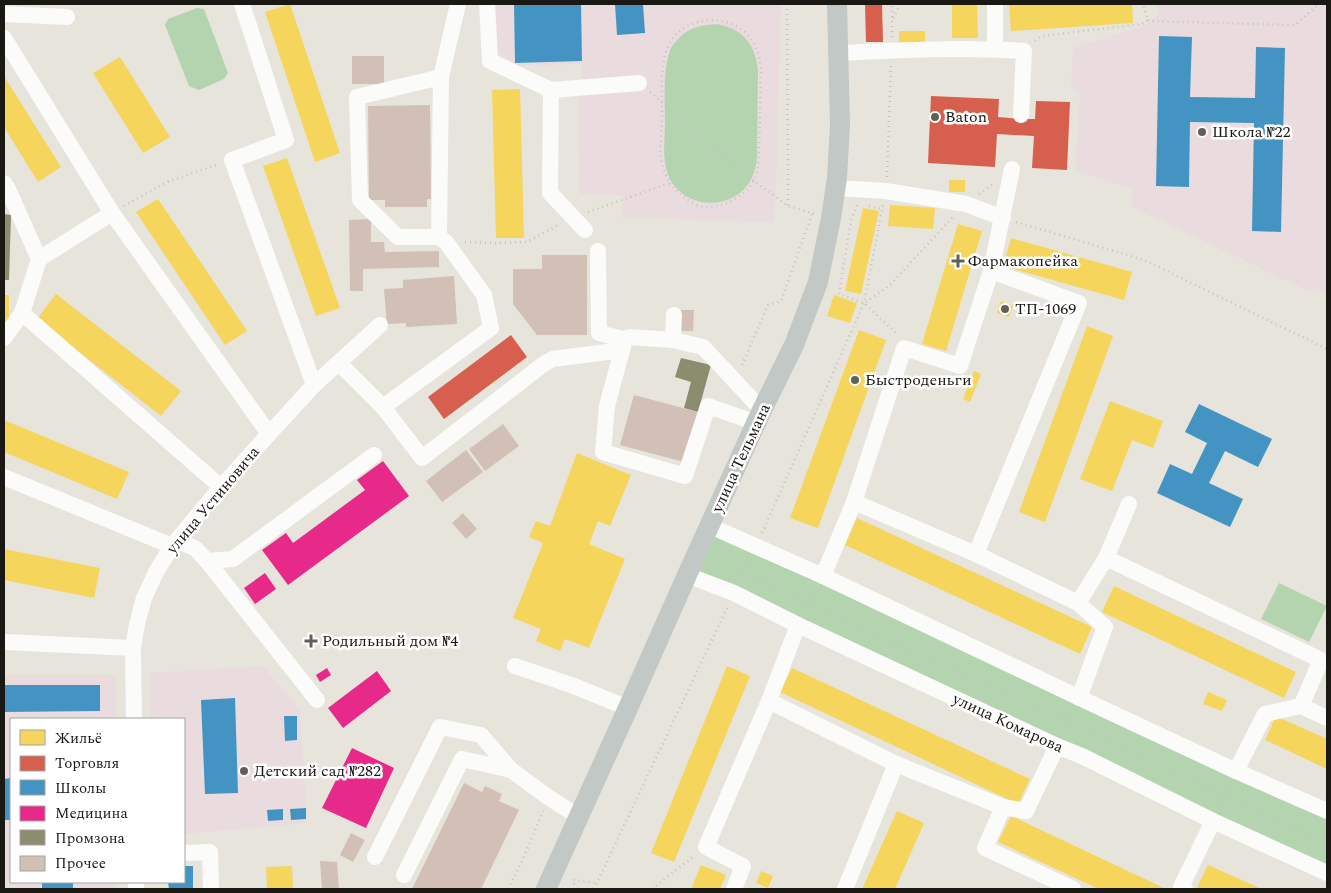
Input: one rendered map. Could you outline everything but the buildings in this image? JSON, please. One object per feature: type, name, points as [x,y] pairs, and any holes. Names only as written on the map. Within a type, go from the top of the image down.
[{"type":"main road","name":"улица Тельмана","points":[[546,889],[759,417],[794,345],[818,282],[837,178],[840,125],[837,4]]},
{"type":"street","points":[[242,4],[286,140],[232,160],[314,385]]},
{"type":"street","points":[[383,407],[491,328],[484,295],[443,239],[442,77],[458,4]]},
{"type":"street","points":[[487,4],[490,61],[551,90],[639,83]]},
{"type":"street","points":[[995,4],[995,49]]},
{"type":"street","points":[[4,14],[67,17]]},
{"type":"street","points":[[4,38],[112,212],[269,434]]},
{"type":"street","points":[[839,53],[892,50],[995,49],[1024,51],[1021,115]]},
{"type":"street","points":[[442,77],[357,97],[360,200],[398,237],[443,239]]},
{"type":"street","points":[[551,90],[550,194],[585,230]]},
{"type":"street","points":[[823,576],[854,502],[904,348],[960,366],[991,271],[1012,169]]},
{"type":"street","points":[[4,183],[39,259]]},
{"type":"street","points":[[836,188],[886,191],[966,204],[1003,218]]},
{"type":"street","points":[[4,338],[22,313],[39,259],[112,212]]},
{"type":"street","points":[[598,251],[599,333],[623,345]]},
{"type":"street","points":[[976,554],[1079,303],[991,271]]},
{"type":"street","points":[[22,313],[221,486]]},
{"type":"street","points":[[673,340],[674,314]]},
{"type":"street","name":"улица Устиновича","points":[[134,718],[132,648],[144,598],[156,572],[175,543],[221,486],[314,385],[380,325]]},
{"type":"street","points":[[630,337],[673,340],[703,346],[735,380],[759,417],[708,406],[685,476],[603,452],[607,406],[623,345],[630,337]]},
{"type":"street","points":[[339,363],[383,407],[422,458],[553,359],[623,345]]},
{"type":"street","points":[[207,562],[233,558],[374,455]]},
{"type":"street","points":[[4,477],[175,543],[196,549],[316,700]]},
{"type":"street","points":[[854,502],[976,554],[1078,602],[1105,627],[1079,698]]},
{"type":"street","points":[[1078,602],[1106,558],[1129,504]]},
{"type":"street","points":[[710,526],[823,576],[1079,698],[1327,811]]},
{"type":"street","points":[[1106,558],[1324,657],[1301,706]]},
{"type":"street","name":"улица Комарова","points":[[687,575],[734,593],[798,625],[1084,757],[1213,821],[1327,873]]},
{"type":"street","points":[[734,889],[743,866],[706,847],[769,701],[798,625]]},
{"type":"street","points":[[4,642],[132,648]]},
{"type":"street","points":[[514,666],[574,686],[628,708]]},
{"type":"street","points":[[769,701],[896,764],[1003,807],[1026,811],[1057,746]]},
{"type":"street","points":[[1236,771],[1265,714],[1301,706],[1327,718]]},
{"type":"street","points":[[375,857],[440,727],[481,735],[511,770],[579,817]]},
{"type":"street","points":[[404,875],[462,759],[511,770]]},
{"type":"street","points":[[845,889],[896,764]]},
{"type":"street","points":[[1003,807],[985,848],[1073,889]]},
{"type":"street","points":[[1185,889],[1181,887],[1213,821]]},
{"type":"street","points":[[185,853],[210,852],[210,889]]},
{"type":"path","points":[[787,4],[788,206]]},
{"type":"path","points":[[864,303],[886,191],[892,4]]},
{"type":"path","points":[[892,20],[900,4]]},
{"type":"path","points":[[1143,4],[1149,22],[1296,26],[1319,4]]},
{"type":"path","points":[[719,20],[744,31],[754,42],[761,70],[758,172],[751,185],[741,196],[730,202],[715,206],[699,206],[683,198],[670,183],[664,172],[661,157],[662,103],[662,70],[666,52],[673,38],[685,27],[699,21],[719,20]]},
{"type":"path","points":[[1024,51],[1041,36],[1142,24],[1148,20]]},
{"type":"path","points":[[639,83],[754,180],[788,206],[820,216]]},
{"type":"path","points":[[112,212],[167,182],[232,160]]},
{"type":"path","points":[[864,303],[890,285],[966,204],[1012,169]]},
{"type":"path","points":[[443,239],[494,243],[527,242],[572,217],[670,183]]},
{"type":"path","points":[[858,204],[851,220],[839,294],[864,303],[896,333],[904,348]]},
{"type":"path","points":[[866,206],[882,209]]},
{"type":"path","points":[[735,380],[768,305],[781,301],[812,213]]},
{"type":"path","points":[[1003,218],[1144,260],[1327,348]]},
{"type":"path","points":[[744,573],[1327,842]]},
{"type":"path","points":[[798,625],[823,576]]},
{"type":"path","points":[[1057,746],[1079,698]]},
{"type":"path","points":[[1213,821],[1236,771]]},
{"type":"path","points":[[508,889],[523,859],[548,797]]},
{"type":"path","points":[[652,889],[706,847]]},
{"type":"path","points":[[576,889],[573,880],[597,883]]},
{"type":"shaded area","points":[[495,4],[781,4],[776,197],[773,222],[621,217],[624,195],[579,194],[578,98],[582,92],[581,64],[517,66],[498,52]]},
{"type":"shaded area","name":"Школа №22","points":[[1154,4],[1327,4],[1327,293],[1304,289],[1132,207],[1133,189],[1075,170],[1080,94],[1071,86],[1073,48],[1143,26],[1159,14]]},
{"type":"shaded area","name":"Детский сад №282","points":[[263,666],[300,710],[307,823],[185,834],[185,718],[151,718],[150,673]]},
{"type":"shaded area","points":[[4,675],[116,675],[116,718],[10,718],[10,883],[117,883],[117,889],[4,889]]},
{"type":"green space","points":[[197,8],[204,9],[228,73],[224,79],[199,90],[189,86],[165,25],[168,19]]},
{"type":"green space","points":[[718,24],[741,34],[747,40],[754,53],[758,70],[757,158],[752,177],[742,191],[723,201],[712,203],[691,199],[673,184],[668,175],[664,153],[665,81],[666,65],[671,48],[677,40],[686,32],[696,28]]},
{"type":"green space","points":[[710,526],[1327,811],[1327,873],[687,575]]},
{"type":"green space","points":[[1279,583],[1327,606],[1309,642],[1261,619]]},
{"type":"place","name":"Baton","points":[[935,117]]},
{"type":"place","name":"Школа №22","points":[[1202,132]]},
{"type":"place","name":"Фармакопейка","points":[[958,261]]},
{"type":"place","name":"ТП-1069","points":[[1005,309]]},
{"type":"place","name":"Быстроденьги","points":[[855,380]]},
{"type":"place","name":"Родильный дом №4","points":[[311,641]]},
{"type":"place","name":"Детский сад №282","points":[[244,771]]}]
